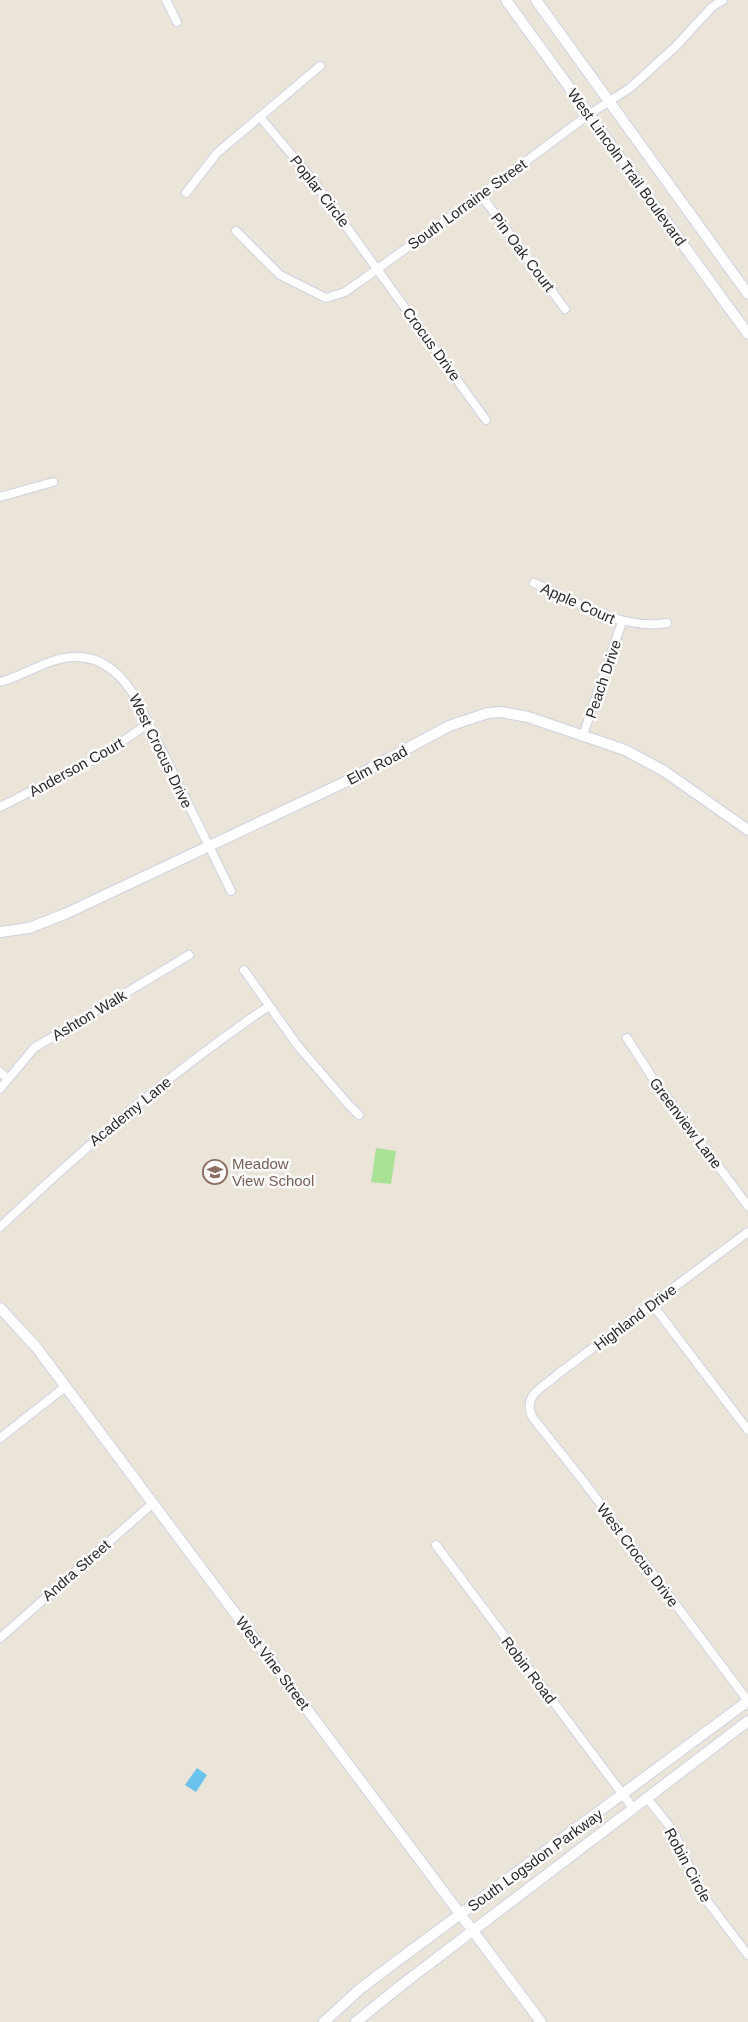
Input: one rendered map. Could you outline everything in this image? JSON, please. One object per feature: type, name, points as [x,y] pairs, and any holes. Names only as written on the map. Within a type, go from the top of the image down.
[{"type":"main road","name":"West Lincoln Trail Boulevard","points":[[506,0],[748,334]]},
{"type":"main road","name":"West Lincoln Trail Boulevard","points":[[536,0],[748,294]]},
{"type":"main road","name":"Elm Road","points":[[0,932],[41,924],[345,782],[449,726],[475,716],[501,712],[515,714],[625,750],[655,766],[748,830]]},
{"type":"main road","name":"West Vine Street","points":[[0,1308],[36,1347],[541,2022]]},
{"type":"main road","name":"South Logsdon Parkway","points":[[324,2022],[367,1984],[748,1701]]},
{"type":"main road","name":"South Logsdon Parkway","points":[[356,2022],[399,1987],[748,1721]]},
{"type":"street","points":[[166,0],[177,22]]},
{"type":"street","name":"South Lorraine Street","points":[[236,231],[280,275],[326,298],[345,292],[481,195],[588,115],[630,88],[657,64],[709,3],[723,0]]},
{"type":"street","points":[[186,194],[217,153],[320,66]]},
{"type":"street","name":"Poplar Circle","points":[[260,117],[312,179],[377,268]]},
{"type":"street","name":"Pin Oak Court","points":[[481,195],[565,309]]},
{"type":"street","name":"Crocus Drive","points":[[377,268],[486,420]]},
{"type":"street","points":[[0,497],[53,482]]},
{"type":"street","name":"Apple Court","points":[[534,583],[622,622],[655,626],[666,623]]},
{"type":"street","name":"Peach Drive","points":[[583,735],[622,622]]},
{"type":"street","name":"West Crocus Drive","points":[[0,682],[18,677],[46,663],[66,658],[76,657],[95,660],[113,669],[128,684],[149,723],[231,891]]},
{"type":"street","name":"Anderson Court","points":[[0,807],[101,756],[149,723]]},
{"type":"street","name":"Ashton Walk","points":[[0,1089],[34,1048],[189,955]]},
{"type":"street","points":[[244,970],[298,1046],[348,1104],[359,1114]]},
{"type":"street","name":"Academy Lane","points":[[0,1226],[110,1126],[187,1066],[269,1006]]},
{"type":"street","name":"Greenview Lane","points":[[627,1038],[652,1078],[748,1206]]},
{"type":"street","points":[[0,1072],[8,1079]]},
{"type":"street","name":"Highland Drive","points":[[529,1407],[532,1396],[558,1374],[748,1232]]},
{"type":"street","points":[[652,1304],[748,1430]]},
{"type":"street","points":[[0,1438],[66,1387]]},
{"type":"street","name":"West Crocus Drive","points":[[529,1407],[534,1418],[748,1701]]},
{"type":"street","name":"Andra Street","points":[[0,1638],[153,1503]]},
{"type":"street","name":"Robin Road","points":[[436,1545],[633,1808]]},
{"type":"street","name":"Robin Circle","points":[[647,1798],[674,1832],[701,1893],[748,1956]]},
{"type":"green space","points":[[376,1148],[396,1151],[391,1184],[371,1182]]},
{"type":"water","points":[[197,1768],[207,1775],[196,1792],[185,1785]]},
{"type":"place","name":"Meadow View School","points":[[215,1172]]}]
